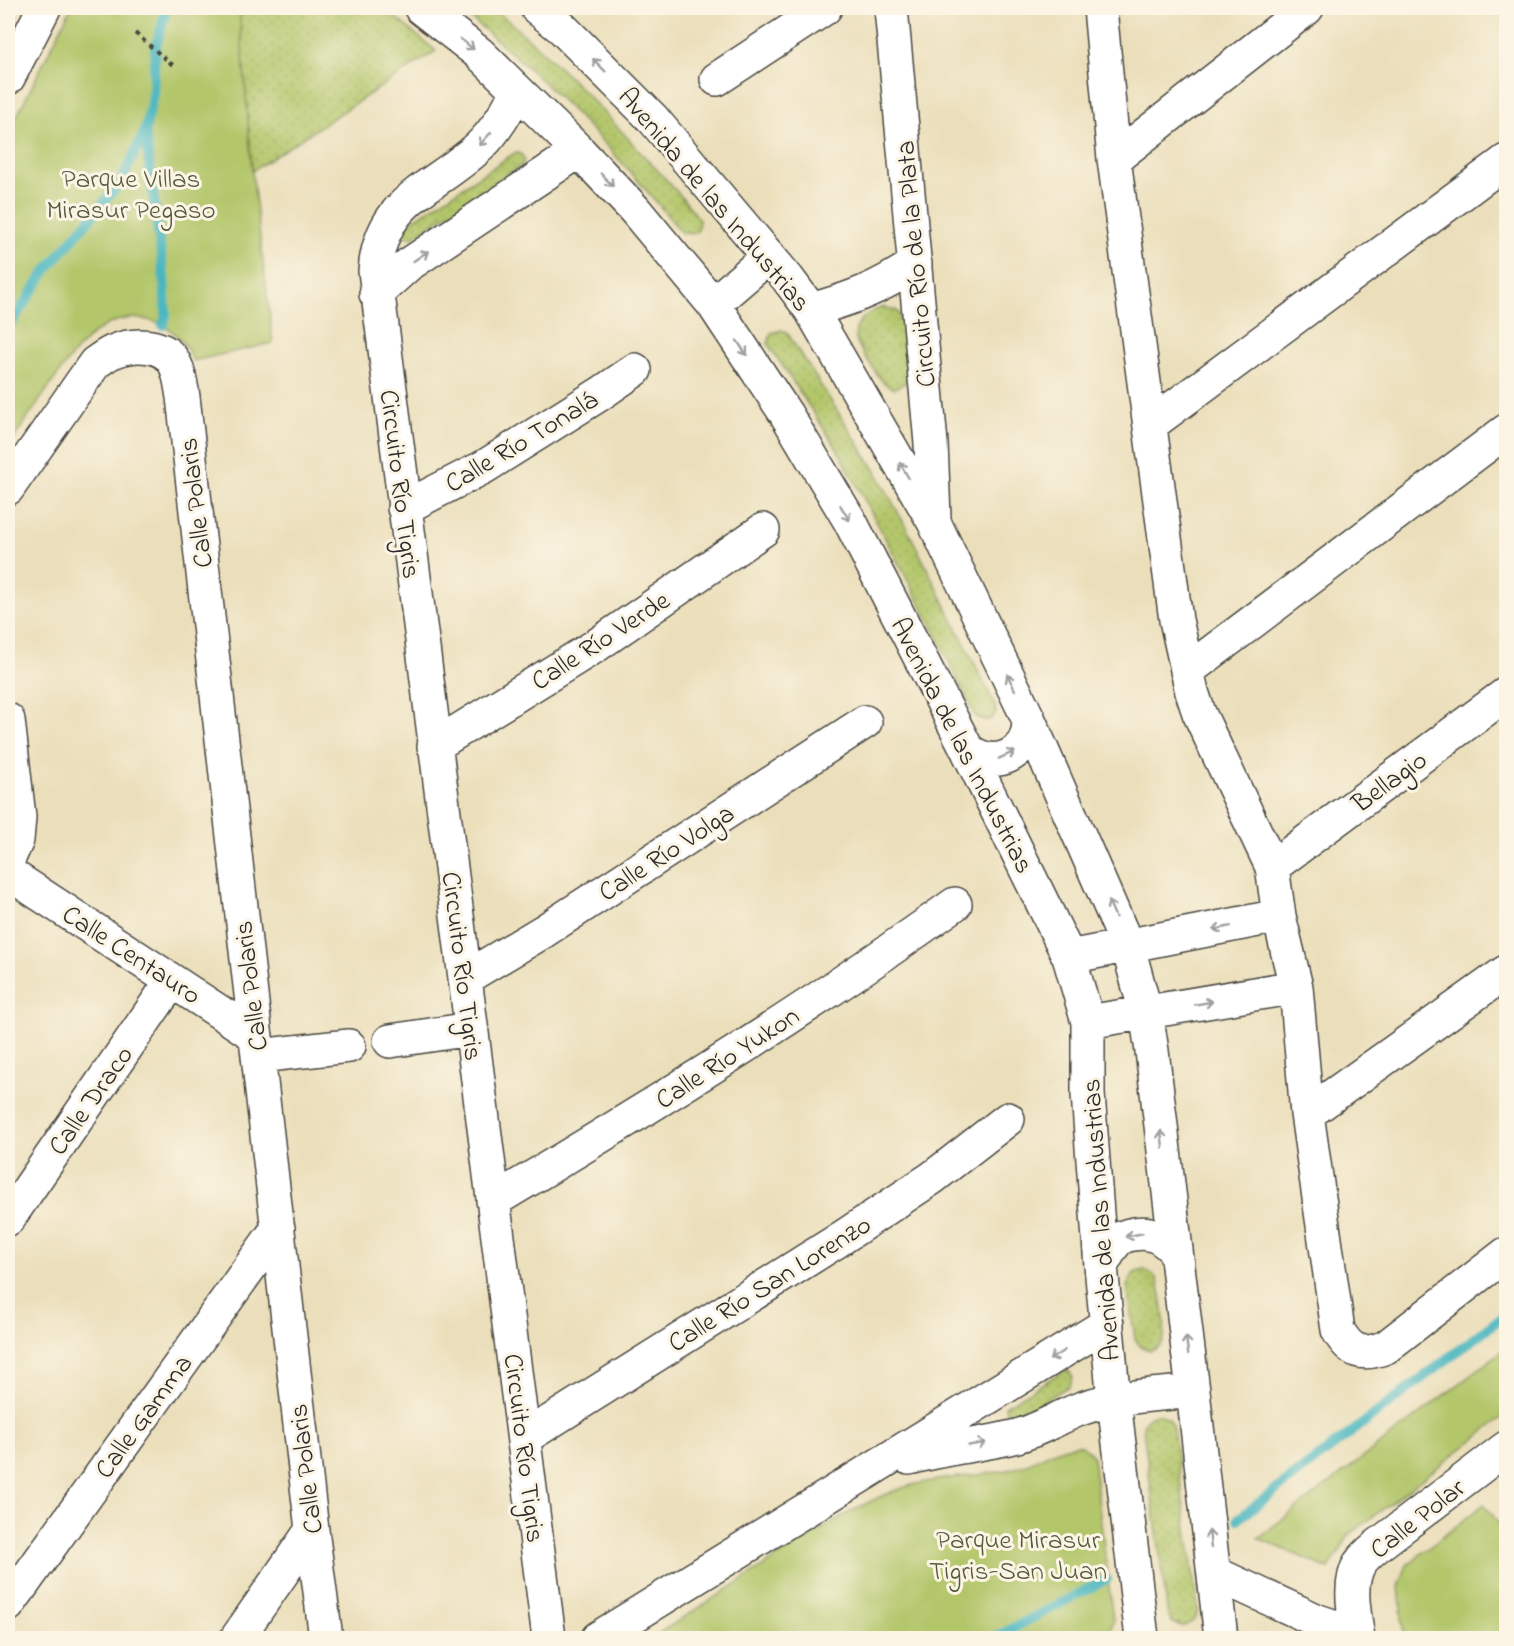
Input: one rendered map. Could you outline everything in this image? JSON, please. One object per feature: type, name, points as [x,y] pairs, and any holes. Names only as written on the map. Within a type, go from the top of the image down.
[{"type":"street","points":[[8,78],[44,8]]},
{"type":"street","name":"Avenida de las Industrias","points":[[421,8],[480,54],[579,151],[635,210],[713,304],[786,414],[850,521],[967,749],[1069,957],[1088,1022],[1088,1094],[1101,1266],[1114,1401],[1142,1638]]},
{"type":"street","name":"Avenida de las Industrias","points":[[537,8],[562,28],[653,119],[769,256],[811,310],[934,522],[1029,720],[1128,947],[1146,1013],[1221,1638]]},
{"type":"street","points":[[717,79],[825,8]]},
{"type":"street","name":"Circuito Río de la Plata","points":[[891,8],[931,443],[934,522]]},
{"type":"street","points":[[1100,8],[1114,159],[1176,620],[1199,713],[1272,867],[1279,916],[1296,987],[1307,1114],[1338,1330],[1353,1350],[1376,1351],[1386,1347],[1506,1254]]},
{"type":"street","points":[[1114,159],[1307,8]]},
{"type":"street","name":"Circuito Río Tigris","points":[[517,91],[503,119],[481,145],[421,189],[392,217],[376,254],[376,294],[549,1638]]},
{"type":"street","points":[[376,294],[408,265],[579,151]]},
{"type":"street","points":[[1150,425],[1506,161]]},
{"type":"street","points":[[713,304],[769,256]]},
{"type":"street","points":[[811,310],[880,287],[915,264]]},
{"type":"street","name":"Calle Polaris","points":[[8,488],[95,363],[115,351],[129,347],[152,346],[175,362],[183,397],[326,1638]]},
{"type":"street","name":"Calle Río Tonalá","points":[[404,508],[484,467],[635,370]]},
{"type":"street","points":[[1187,671],[1506,431]]},
{"type":"street","name":"Calle Río Verde","points":[[434,746],[597,645],[763,530]]},
{"type":"street","name":"Bellagio","points":[[1272,867],[1506,694]]},
{"type":"street","points":[[8,720],[19,817],[16,840],[8,860]]},
{"type":"street","points":[[967,749],[976,756],[990,761],[1009,756],[1023,747],[1029,732],[1029,720]]},
{"type":"street","name":"Calle Río Volga","points":[[465,978],[544,932],[865,722]]},
{"type":"street","name":"Calle Centauro","points":[[8,873],[172,981],[257,1046]]},
{"type":"street","name":"Calle Río Yukon","points":[[493,1201],[640,1114],[873,963],[955,904]]},
{"type":"street","points":[[1069,957],[1279,916]]},
{"type":"street","points":[[1307,1114],[1506,972]]},
{"type":"street","name":"Calle Draco","points":[[8,1219],[172,981]]},
{"type":"street","points":[[1088,1022],[1296,987]]},
{"type":"street","points":[[390,1041],[471,1029]]},
{"type":"street","points":[[257,1046],[349,1046]]},
{"type":"street","name":"Calle Río San Lorenzo","points":[[524,1438],[885,1210],[933,1178],[1008,1119]]},
{"type":"street","name":"Calle Gamma","points":[[8,1605],[278,1228]]},
{"type":"street","points":[[1101,1266],[1118,1239],[1127,1235],[1145,1232],[1153,1234],[1160,1237],[1176,1252]]},
{"type":"street","points":[[598,1638],[1107,1324]]},
{"type":"street","points":[[879,1466],[935,1450],[1021,1435],[1082,1408],[1193,1390]]},
{"type":"street","name":"Calle Polar","points":[[1358,1636],[1354,1592],[1356,1574],[1366,1556],[1506,1449]]},
{"type":"street","points":[[237,1638],[312,1530]]},
{"type":"street","points":[[1214,1573],[1318,1621],[1358,1636]]},
{"type":"path","points":[[135,33],[176,67]]},
{"type":"green space","name":"Parque Villas Mirasur Pegaso","points":[[71,8],[239,8],[252,171],[273,343],[193,361],[182,342],[172,331],[159,323],[134,318],[119,320],[104,326],[79,347],[8,448],[8,134]]},
{"type":"green space","points":[[239,8],[384,8],[436,51],[252,171]]},
{"type":"green space","points":[[458,8],[493,8],[532,42],[588,96],[678,193],[699,219],[698,230],[692,234],[681,232],[656,201],[576,114],[518,59]]},
{"type":"green space","points":[[516,152],[522,155],[524,160],[522,165],[413,237],[403,234],[404,226]]},
{"type":"green space","points":[[884,307],[897,311],[904,322],[909,376],[904,384],[894,388],[886,385],[878,376],[862,352],[855,333],[860,321],[873,311]]},
{"type":"green space","points":[[782,330],[788,334],[875,470],[912,538],[995,705],[996,713],[991,719],[984,721],[975,716],[930,622],[838,450],[768,344],[771,333]]},
{"type":"green space","points":[[1144,1270],[1154,1275],[1158,1283],[1164,1321],[1164,1339],[1158,1347],[1150,1350],[1141,1347],[1135,1339],[1127,1286],[1134,1273]]},
{"type":"green space","points":[[1506,1348],[1506,1415],[1349,1535],[1329,1569],[1258,1538]]},
{"type":"green space","points":[[1065,1370],[1073,1377],[1069,1386],[1015,1418],[1007,1416],[1005,1406]]},
{"type":"green space","points":[[1159,1414],[1168,1418],[1173,1428],[1198,1609],[1193,1621],[1182,1626],[1173,1623],[1168,1616],[1143,1429],[1148,1418]]},
{"type":"green space","name":"Parque Mirasur Tigris-San Juan","points":[[1080,1445],[1093,1457],[1113,1621],[1109,1638],[651,1638],[814,1534],[873,1500],[918,1483],[1021,1467],[1062,1448]]},
{"type":"green space","points":[[1484,1504],[1506,1533],[1506,1638],[1404,1638],[1399,1586],[1407,1565]]},
{"type":"waterway","points":[[8,328],[45,272],[121,182],[145,131],[153,94],[155,49],[167,8]]},
{"type":"waterway","points":[[145,132],[164,278],[166,315],[163,325]]},
{"type":"waterway","points":[[1238,1519],[1506,1314]]},
{"type":"waterway","points":[[994,1638],[1107,1579]]}]
